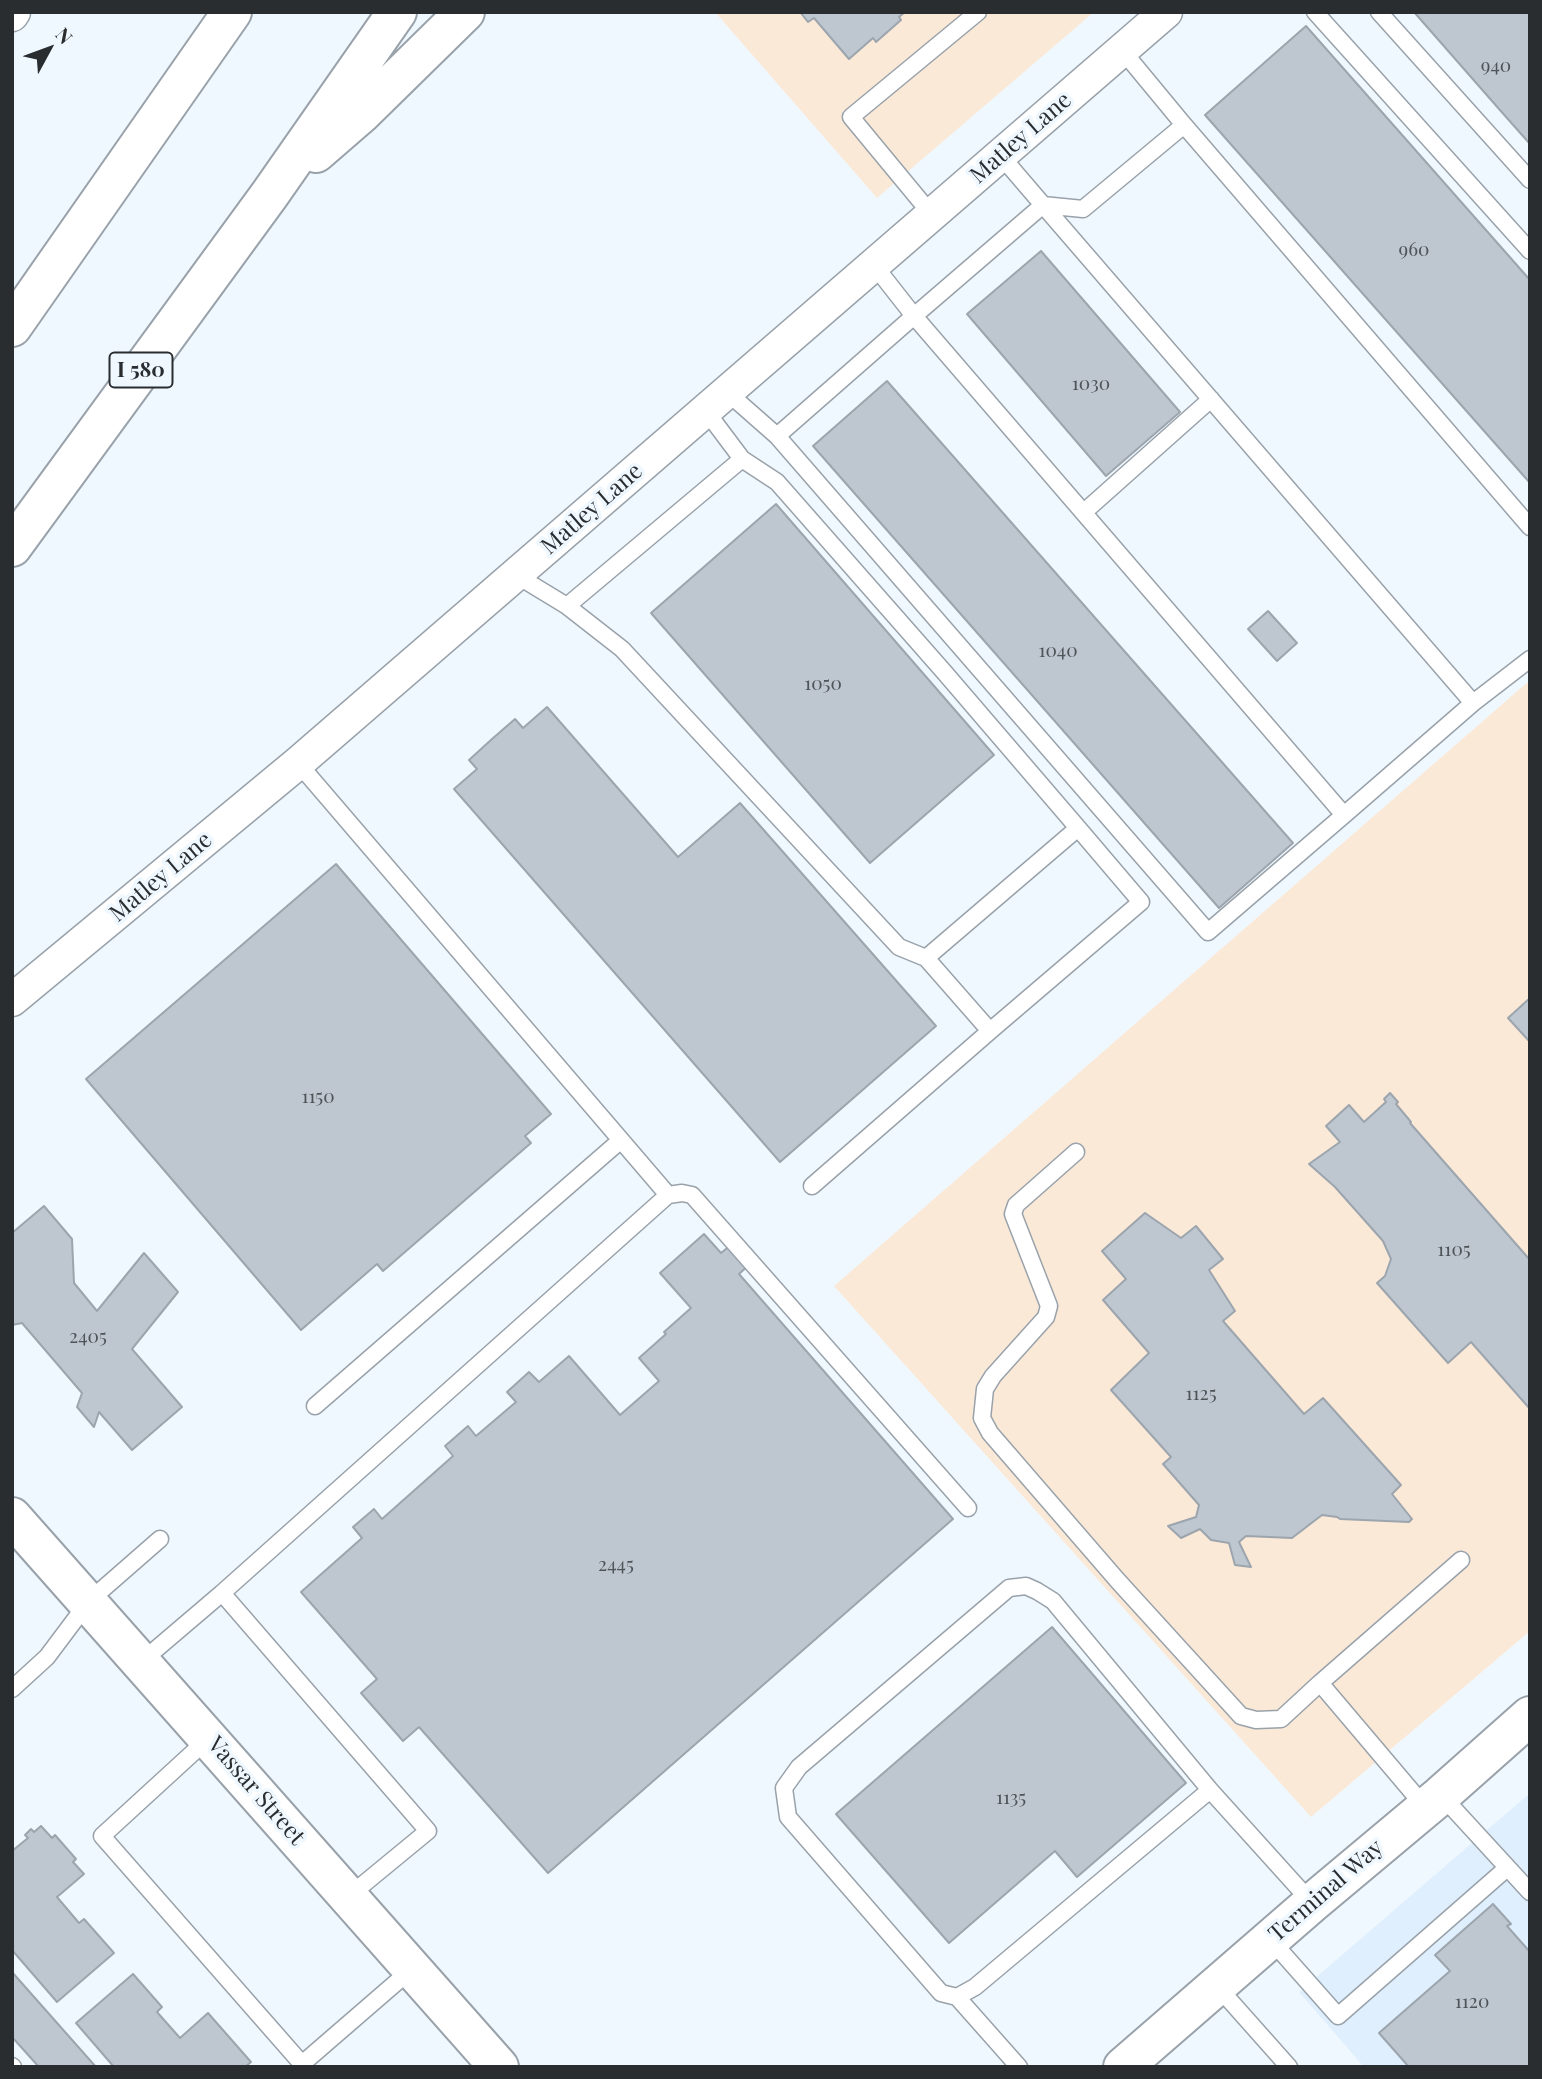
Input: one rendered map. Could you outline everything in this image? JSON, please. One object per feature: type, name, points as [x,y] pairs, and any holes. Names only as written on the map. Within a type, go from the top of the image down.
[{"type":"main road","points":[[12,327],[232,12]]},
{"type":"main road","name":"I 580","points":[[12,547],[270,194],[397,12]]},
{"type":"main road","points":[[270,194],[361,114],[465,12]]},
{"type":"main road","name":"Vassar Street","points":[[12,1517],[499,2067]]},
{"type":"main road","name":"Terminal Way","points":[[1123,2067],[1530,1716]]},
{"type":"street","name":"Matley Lane","points":[[12,999],[298,763],[1166,12]]},
{"type":"lane","points":[[932,215],[851,117],[978,12]]},
{"type":"lane","points":[[1315,12],[1530,251]]},
{"type":"lane","points":[[1378,12],[1530,180]]},
{"type":"lane","points":[[1122,50],[1530,527]]},
{"type":"lane","points":[[777,436],[1043,205],[1083,209],[1184,125]]},
{"type":"lane","points":[[1001,156],[1473,703]]},
{"type":"lane","points":[[874,265],[914,316],[1344,815]]},
{"type":"lane","points":[[1084,512],[1211,399]]},
{"type":"lane","points":[[716,402],[777,436],[1208,932],[1473,703],[1530,659]]},
{"type":"lane","points":[[716,402],[742,459],[777,482],[1142,902],[812,1186]]},
{"type":"lane","points":[[567,606],[742,459]]},
{"type":"lane","points":[[516,575],[567,606],[622,649],[899,947],[926,958],[990,1031]]},
{"type":"lane","points":[[298,763],[668,1195]]},
{"type":"lane","points":[[926,958],[1078,828]]},
{"type":"lane","points":[[315,1406],[621,1140]]},
{"type":"lane","points":[[1076,1152],[1016,1205],[1013,1214],[1049,1306],[1046,1317],[985,1388],[982,1418],[990,1433],[1118,1581],[1241,1716],[1256,1720],[1281,1719],[1461,1560]]},
{"type":"lane","points":[[141,1662],[668,1195],[692,1195],[968,1508]]},
{"type":"lane","points":[[13,1688],[47,1657],[89,1601],[160,1539]]},
{"type":"lane","points":[[1019,2067],[957,1997],[941,1993],[788,1816],[784,1787],[799,1767],[1009,1588],[1026,1587],[1053,1601],[1210,1790],[1312,1903]]},
{"type":"lane","points":[[222,1593],[428,1831],[349,1896]]},
{"type":"lane","points":[[1320,1683],[1433,1801],[1530,1892]]},
{"type":"lane","points":[[209,1738],[102,1836],[301,2066],[413,1968]]},
{"type":"lane","points":[[957,1997],[975,1987],[1210,1790]]},
{"type":"lane","points":[[1270,1939],[1338,2016],[1507,1868]]},
{"type":"lane","points":[[1217,1986],[1289,2067]]},
{"type":"shaded area","points":[[715,12],[1094,12],[877,198]]},
{"type":"shaded area","points":[[1530,680],[1530,1631],[1311,1817],[834,1286]]},
{"type":"shaded area","points":[[1530,1793],[1530,2067],[1364,2067],[1299,1992]]},
{"type":"building","points":[[800,12],[905,12],[899,17],[901,20],[876,42],[873,38],[849,59],[814,18],[808,22]]},
{"type":"building","points":[[1414,12],[1530,12],[1530,144],[1499,109]]},
{"type":"building","points":[[1306,26],[1530,280],[1530,483],[1205,115]]},
{"type":"building","points":[[1041,251],[1180,412],[1106,476],[967,314]]},
{"type":"building","points":[[887,381],[1293,843],[1219,908],[813,446]]},
{"type":"building","points":[[776,504],[994,755],[870,863],[651,613]]},
{"type":"building","points":[[1268,611],[1297,643],[1277,661],[1248,629]]},
{"type":"building","points":[[547,707],[678,857],[740,803],[936,1026],[780,1162],[454,789],[477,769],[469,760],[492,739],[515,719],[523,728]]},
{"type":"building","points":[[336,864],[551,1114],[525,1136],[531,1143],[383,1271],[377,1264],[301,1330],[86,1079]]},
{"type":"building","points":[[1530,998],[1530,1042],[1508,1018]]},
{"type":"building","points":[[1390,1093],[1410,1123],[1530,1260],[1530,1409],[1471,1342],[1448,1363],[1377,1283],[1385,1276],[1391,1259],[1383,1241],[1335,1187],[1309,1164],[1340,1142],[1326,1126],[1349,1105],[1364,1122],[1386,1102],[1384,1099]]},
{"type":"building","points":[[44,1206],[72,1239],[74,1283],[97,1311],[144,1253],[178,1292],[132,1349],[182,1407],[132,1450],[99,1412],[94,1427],[77,1407],[82,1393],[22,1323],[12,1325],[12,1233]]},
{"type":"building","points":[[1145,1213],[1181,1238],[1196,1226],[1223,1259],[1209,1270],[1235,1311],[1223,1321],[1304,1414],[1323,1398],[1401,1485],[1392,1494],[1412,1519],[1409,1522],[1340,1519],[1322,1515],[1292,1538],[1246,1536],[1239,1542],[1251,1567],[1235,1565],[1229,1543],[1211,1540],[1200,1529],[1181,1538],[1168,1526],[1196,1517],[1199,1505],[1163,1464],[1171,1457],[1111,1390],[1149,1353],[1103,1300],[1126,1279],[1102,1251]]},
{"type":"building","points":[[704,1234],[721,1253],[732,1244],[750,1264],[739,1274],[953,1519],[548,1873],[419,1727],[403,1741],[361,1693],[377,1679],[301,1592],[362,1538],[353,1527],[374,1509],[382,1519],[453,1456],[445,1446],[468,1426],[476,1436],[516,1402],[507,1392],[529,1372],[539,1382],[569,1356],[620,1415],[659,1381],[639,1358],[691,1308],[660,1273]]},
{"type":"building","points":[[1052,1627],[1186,1783],[1077,1877],[1055,1851],[949,1943],[836,1814]]},
{"type":"building","points":[[41,1826],[52,1838],[55,1835],[76,1859],[73,1862],[84,1874],[57,1897],[79,1923],[84,1919],[114,1953],[57,2002],[12,1950],[12,1851],[28,1838],[25,1835],[31,1829],[34,1832]]},
{"type":"building","points":[[1493,1904],[1511,1924],[1507,1926],[1530,1952],[1530,2067],[1409,2067],[1379,2033],[1450,1971],[1435,1955]]},
{"type":"building","points":[[12,1972],[96,2067],[39,2067],[12,2037]]},
{"type":"building","points":[[133,1974],[162,2007],[157,2012],[180,2038],[208,2013],[251,2062],[245,2067],[114,2067],[76,2023]]}]
